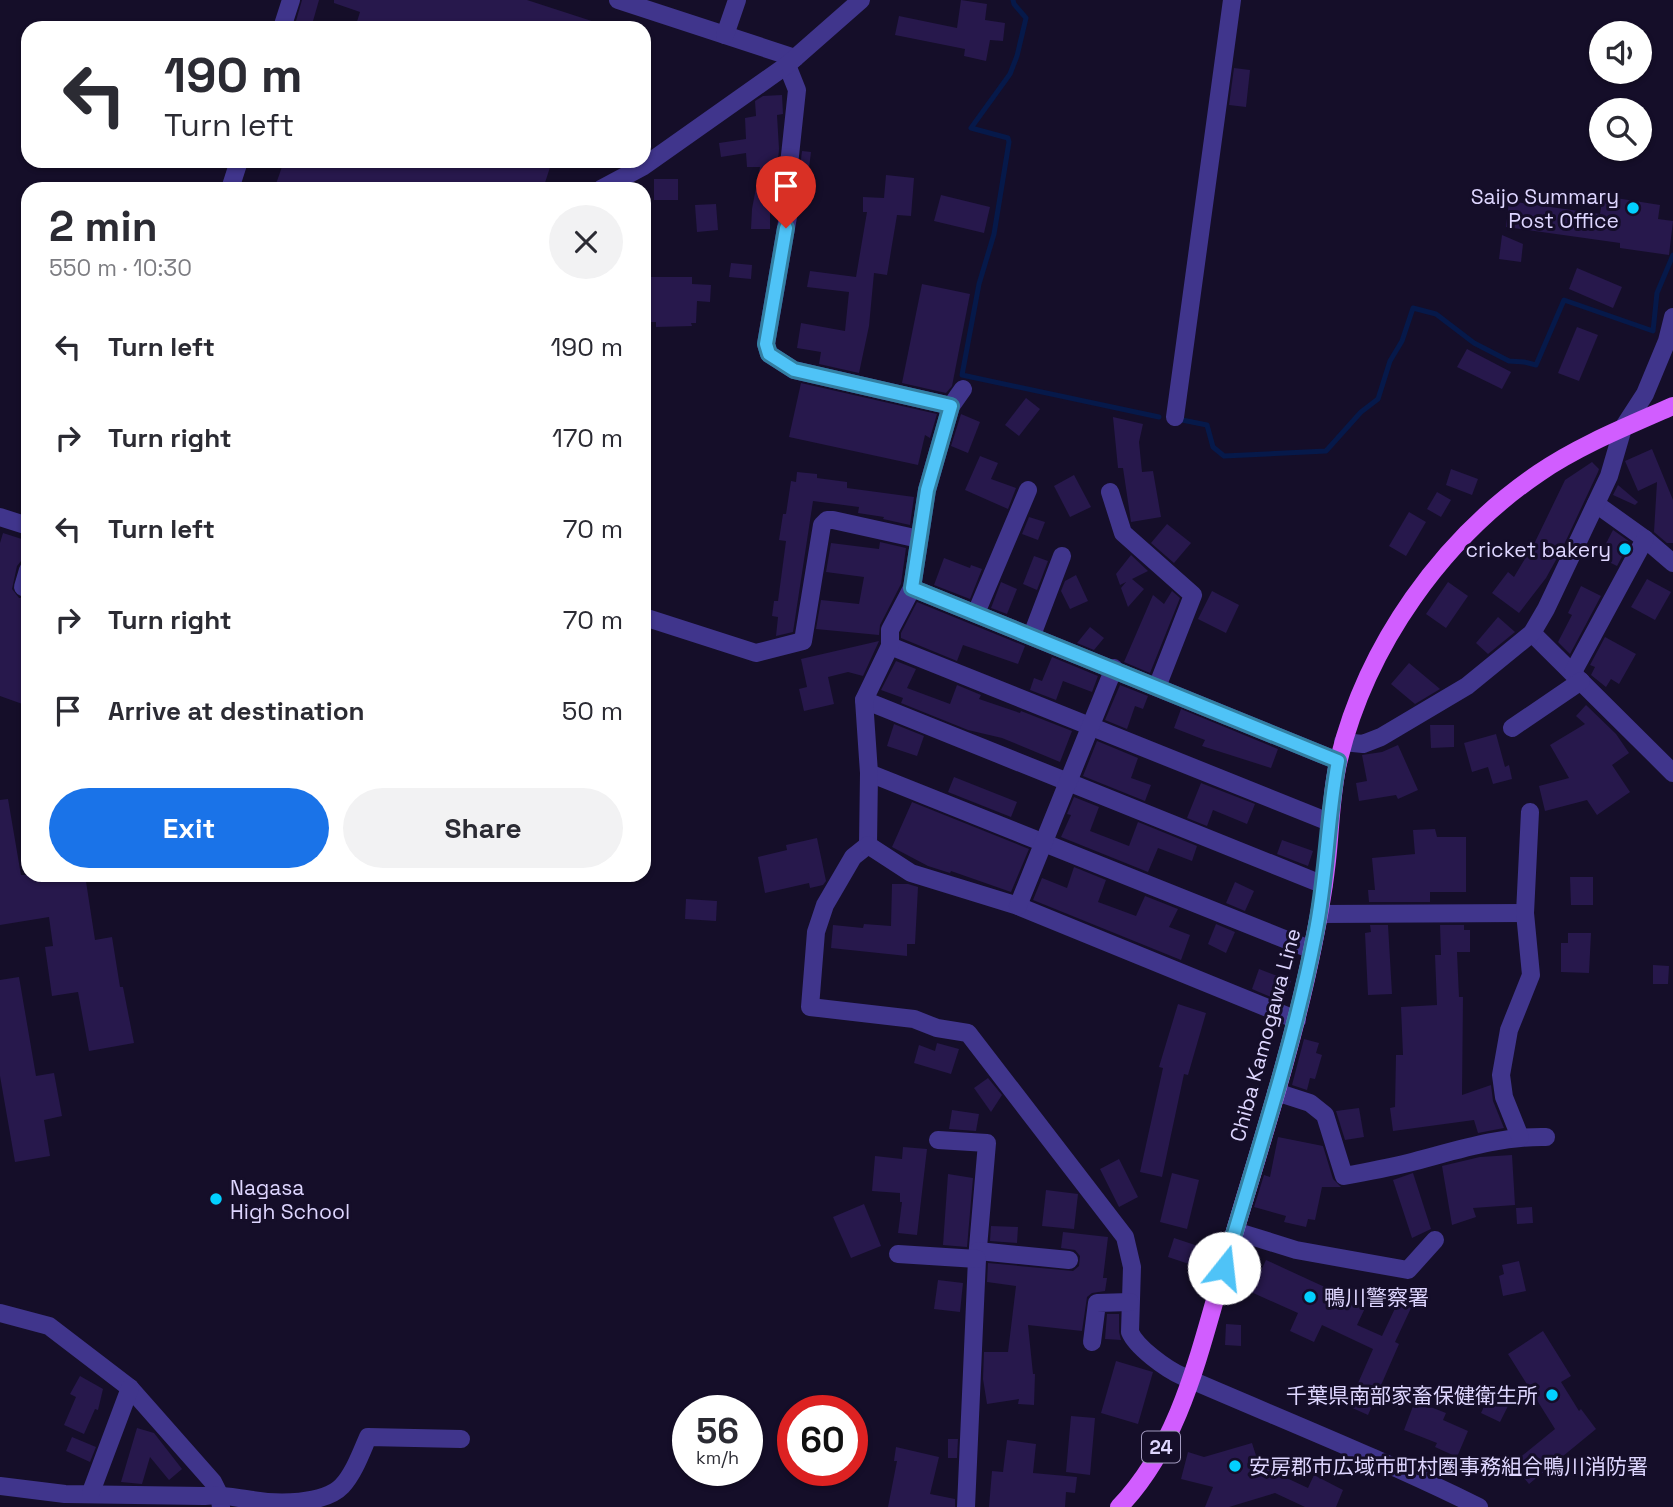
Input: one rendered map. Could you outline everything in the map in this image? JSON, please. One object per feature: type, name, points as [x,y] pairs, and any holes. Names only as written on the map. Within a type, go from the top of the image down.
[{"type":"main road","name":"Chiba Kamogawa Line","points":[[1119,1507],[1153,1462],[1173,1424],[1191,1379],[1297,1020],[1324,885],[1338,761],[1354,707],[1376,661],[1404,614],[1439,564],[1471,528],[1503,499],[1543,471],[1623,428],[1673,406]]},
{"type":"street","points":[[284,21],[291,0]]},
{"type":"street","points":[[618,0],[726,35],[791,62]]},
{"type":"street","points":[[726,35],[737,0]]},
{"type":"street","points":[[651,161],[791,62],[861,0]]},
{"type":"street","points":[[1175,417],[1232,0]]},
{"type":"street","points":[[791,62],[797,90],[788,174],[790,205],[766,344],[769,354],[794,370],[951,406]]},
{"type":"street","points":[[614,182],[640,168]]},
{"type":"street","points":[[1343,742],[1363,744],[1381,737],[1467,686],[1532,634],[1609,476],[1623,428],[1645,394],[1667,341],[1673,317]]},
{"type":"street","points":[[868,845],[869,773],[864,700],[890,646],[890,630],[912,588],[927,490],[951,406],[962,389]]},
{"type":"street","points":[[976,612],[1028,490]]},
{"type":"street","points":[[1110,492],[1123,533],[1193,595],[1157,687]]},
{"type":"street","points":[[1596,504],[1673,563]]},
{"type":"street","points":[[0,517],[21,524]]},
{"type":"street","points":[[651,619],[756,653],[803,641],[822,525],[827,520],[919,539]]},
{"type":"street","points":[[1512,727],[1577,677],[1645,539]]},
{"type":"street","points":[[1032,635],[1062,556]]},
{"type":"street","points":[[912,588],[1338,761]]},
{"type":"street","points":[[1532,634],[1673,773]]},
{"type":"street","points":[[890,646],[1329,822]]},
{"type":"street","points":[[1018,906],[1114,668]]},
{"type":"street","points":[[864,700],[1324,885]]},
{"type":"street","points":[[869,773],[1312,950]]},
{"type":"street","points":[[1520,1137],[1504,1097],[1501,1075],[1509,1030],[1531,975],[1525,913],[1530,812]]},
{"type":"street","points":[[868,845],[911,873],[1018,906],[1297,1020]]},
{"type":"street","points":[[868,845],[853,857],[825,905],[816,932],[810,1007],[914,1019],[937,1028],[968,1033],[1125,1237],[1132,1268],[1130,1332],[1133,1340],[1180,1376],[1341,1443],[1479,1507]]},
{"type":"street","points":[[1319,914],[1525,913]]},
{"type":"street","points":[[1276,1092],[1310,1103],[1325,1115],[1344,1176],[1407,1163],[1478,1143],[1520,1137],[1546,1138]]},
{"type":"street","points":[[938,1140],[987,1143],[978,1255],[965,1507]]},
{"type":"street","points":[[1235,1231],[1296,1250],[1408,1270],[1435,1240]]},
{"type":"street","points":[[898,1254],[1069,1260]]},
{"type":"street","points":[[1092,1342],[1097,1303],[1130,1302]]},
{"type":"street","points":[[0,1313],[49,1326],[130,1388],[213,1482],[220,1500]]},
{"type":"street","points":[[91,1492],[130,1388]]},
{"type":"street","points":[[0,1486],[65,1494],[91,1492],[204,1496],[220,1500],[284,1504],[320,1497],[341,1487],[357,1463],[368,1437],[461,1438]]},
{"type":"building","points":[[302,0],[319,0],[313,21],[296,21]]},
{"type":"building","points":[[334,0],[527,0],[592,21],[357,21],[360,12],[334,3]]},
{"type":"building","points":[[961,0],[987,4],[985,20],[1005,23],[1003,41],[990,40],[986,61],[964,56],[965,49],[895,35],[899,16],[957,28]]},
{"type":"building","points":[[1234,68],[1250,70],[1246,107],[1229,105]]},
{"type":"building","points":[[782,95],[783,114],[777,115],[778,198],[770,196],[770,229],[751,229],[760,167],[747,167],[746,153],[721,157],[719,143],[746,139],[745,118],[756,116],[755,101],[763,96]]},
{"type":"building","points":[[802,151],[811,152],[808,176],[799,175]]},
{"type":"building","points":[[282,168],[550,168],[545,182],[277,182]]},
{"type":"building","points":[[886,175],[914,178],[911,216],[897,215],[887,275],[874,273],[869,326],[859,373],[819,364],[821,352],[797,348],[801,323],[845,331],[849,292],[807,287],[810,271],[856,277],[867,212],[863,212],[863,197],[884,198]]},
{"type":"building","points":[[654,179],[678,179],[678,200],[654,200]]},
{"type":"building","points":[[941,195],[990,207],[984,233],[934,221]]},
{"type":"building","points":[[1603,196],[1660,205],[1658,219],[1673,221],[1669,255],[1620,248],[1620,243],[1506,227],[1509,201],[1600,214]]},
{"type":"building","points":[[716,204],[718,230],[697,232],[695,205]]},
{"type":"building","points":[[1502,235],[1523,244],[1521,262],[1499,259]]},
{"type":"building","points":[[731,263],[752,265],[751,279],[729,277]]},
{"type":"building","points":[[1577,268],[1622,287],[1613,308],[1569,289]]},
{"type":"building","points":[[651,277],[692,277],[692,284],[711,285],[710,302],[697,301],[696,323],[691,323],[692,326],[656,327],[656,322],[651,322]]},
{"type":"building","points":[[922,284],[970,294],[952,386],[946,393],[902,383]]},
{"type":"building","points":[[1577,327],[1598,335],[1579,381],[1558,373]]},
{"type":"building","points":[[1467,349],[1511,372],[1502,389],[1457,367]]},
{"type":"building","points":[[801,383],[937,414],[930,438],[925,435],[918,465],[789,437]]},
{"type":"building","points":[[1026,398],[1040,409],[1019,436],[1005,425]]},
{"type":"building","points":[[961,414],[980,422],[968,453],[951,446]]},
{"type":"building","points":[[1113,417],[1143,424],[1139,442],[1142,472],[1153,471],[1161,517],[1131,522],[1123,468],[1118,468]]},
{"type":"building","points":[[1652,449],[1673,500],[1673,543],[1667,543],[1654,532],[1657,482],[1638,491],[1625,461]]},
{"type":"building","points":[[980,456],[998,463],[991,479],[1016,488],[1008,509],[965,490]]},
{"type":"building","points":[[1592,462],[1599,469],[1598,472],[1562,549],[1546,578],[1519,613],[1492,593],[1508,572],[1514,577],[1535,542],[1565,480]]},
{"type":"building","points":[[1451,469],[1478,479],[1472,495],[1446,485]]},
{"type":"building","points":[[797,472],[847,482],[847,488],[914,497],[910,525],[858,513],[859,507],[813,501],[793,632],[776,636],[778,617],[772,616],[774,601],[778,601],[786,541],[779,540],[791,481],[796,482]]},
{"type":"building","points":[[1074,475],[1091,507],[1070,517],[1054,486]]},
{"type":"building","points":[[1618,485],[1638,502],[1635,505],[1613,495]]},
{"type":"building","points":[[1437,492],[1451,500],[1441,517],[1427,509]]},
{"type":"building","points":[[1409,512],[1426,522],[1406,556],[1389,546]]},
{"type":"building","points":[[1029,517],[1045,522],[1038,540],[1022,534]]},
{"type":"building","points":[[1167,524],[1191,543],[1174,563],[1151,543]]},
{"type":"building","points":[[1613,530],[1630,542],[1617,566],[1599,557]]},
{"type":"building","points":[[3,533],[21,539],[21,561],[17,566],[12,589],[21,598],[21,704],[0,696],[0,543]]},
{"type":"building","points":[[880,542],[906,548],[901,584],[880,625],[879,635],[816,629],[821,600],[859,604],[864,577],[826,572],[831,543],[879,549]]},
{"type":"building","points":[[1131,555],[1148,571],[1132,579],[1144,589],[1128,607],[1121,588],[1126,582],[1120,585],[1116,574]]},
{"type":"building","points":[[1034,556],[1048,561],[1037,590],[1023,584]]},
{"type":"building","points":[[944,558],[970,568],[971,565],[982,569],[970,599],[934,585]]},
{"type":"building","points":[[1076,575],[1088,601],[1070,609],[1061,591],[1065,581]]},
{"type":"building","points":[[1647,579],[1671,592],[1655,620],[1631,607]]},
{"type":"building","points":[[1001,582],[1017,589],[1007,614],[991,608]]},
{"type":"building","points":[[1448,582],[1468,596],[1446,628],[1426,614]]},
{"type":"building","points":[[1581,586],[1601,596],[1570,654],[1558,642],[1572,615],[1568,613]]},
{"type":"building","points":[[1172,591],[1180,598],[1150,673],[1124,662],[1153,595],[1164,604]]},
{"type":"building","points":[[1212,591],[1239,605],[1226,633],[1198,619]]},
{"type":"building","points":[[917,602],[1025,646],[1018,664],[963,645],[957,661],[901,638]]},
{"type":"building","points":[[1498,617],[1515,632],[1488,654],[1476,643]]},
{"type":"building","points":[[1090,627],[1104,638],[1094,650],[1077,643]]},
{"type":"building","points":[[1605,637],[1636,654],[1619,684],[1611,679],[1606,687],[1591,675],[1595,667],[1590,665]]},
{"type":"building","points":[[879,641],[863,676],[848,672],[828,677],[834,704],[804,711],[799,689],[807,687],[801,659]]},
{"type":"building","points":[[1052,657],[1098,676],[1092,692],[1063,681],[1056,700],[1030,690],[1034,678],[1042,681]]},
{"type":"building","points":[[896,661],[916,669],[907,688],[950,704],[957,685],[981,695],[979,699],[1020,713],[1021,711],[1072,731],[1060,762],[1002,738],[968,730],[901,703],[903,698],[881,690]]},
{"type":"building","points":[[1409,663],[1440,689],[1415,704],[1391,684]]},
{"type":"building","points":[[1120,685],[1148,696],[1143,709],[1135,706],[1127,729],[1105,720]]},
{"type":"building","points":[[1586,705],[1616,734],[1629,753],[1612,765],[1630,792],[1597,815],[1587,800],[1545,811],[1539,786],[1569,778],[1550,745],[1585,724],[1576,716]]},
{"type":"building","points":[[1181,709],[1278,749],[1271,768],[1202,746],[1205,740],[1174,728]]},
{"type":"building","points":[[894,724],[924,736],[917,756],[887,746]]},
{"type":"building","points":[[1430,725],[1454,725],[1454,747],[1431,748]]},
{"type":"building","points":[[1496,734],[1505,767],[1509,765],[1512,779],[1493,784],[1488,767],[1472,772],[1464,743]]},
{"type":"building","points":[[1097,741],[1138,758],[1131,778],[1151,785],[1145,801],[1083,776]]},
{"type":"building","points":[[1398,745],[1418,790],[1398,799],[1396,795],[1359,801],[1356,783],[1367,781],[1362,755],[1382,752]]},
{"type":"building","points":[[954,777],[1017,802],[1011,817],[948,792]]},
{"type":"building","points":[[1201,783],[1255,804],[1247,824],[1213,810],[1207,826],[1187,818]]},
{"type":"building","points":[[1074,797],[1099,807],[1090,831],[1129,846],[1138,822],[1197,846],[1192,861],[1158,848],[1148,872],[1061,837],[1071,815],[1067,814]]},
{"type":"building","points":[[8,799],[21,882],[86,882],[95,940],[112,937],[120,987],[123,987],[134,1043],[89,1051],[78,992],[52,996],[45,947],[53,946],[49,917],[0,925],[0,800]]},
{"type":"building","points":[[912,802],[1029,849],[1011,892],[951,871],[950,873],[928,866],[892,847]]},
{"type":"building","points":[[1435,829],[1437,837],[1466,837],[1466,892],[1430,892],[1430,902],[1369,902],[1368,890],[1375,890],[1372,858],[1415,854],[1413,830]]},
{"type":"building","points":[[817,838],[826,881],[823,885],[810,888],[809,883],[765,893],[758,857],[787,850],[786,845]]},
{"type":"building","points":[[1282,840],[1313,851],[1308,866],[1277,854]]},
{"type":"building","points":[[1074,867],[1106,880],[1098,902],[1136,916],[1145,896],[1178,909],[1169,927],[1190,935],[1181,960],[1033,900],[1042,878],[1067,888]]},
{"type":"building","points":[[1570,877],[1593,877],[1593,905],[1571,905]]},
{"type":"building","points":[[1235,882],[1254,891],[1245,911],[1226,903]]},
{"type":"building","points":[[892,884],[918,887],[915,944],[907,944],[907,956],[831,948],[833,925],[863,928],[864,924],[891,926]]},
{"type":"building","points":[[686,899],[717,901],[716,921],[685,919]]},
{"type":"building","points":[[1216,924],[1235,932],[1226,953],[1208,944]]},
{"type":"building","points":[[1370,925],[1388,925],[1392,994],[1368,995],[1365,933],[1371,932]]},
{"type":"building","points":[[1440,925],[1464,925],[1464,930],[1470,930],[1470,952],[1457,952],[1459,997],[1463,997],[1462,1095],[1491,1085],[1493,1101],[1504,1128],[1478,1133],[1474,1120],[1393,1131],[1390,1108],[1395,1107],[1396,1055],[1403,1055],[1401,1007],[1437,1005],[1435,955],[1441,955]]},
{"type":"building","points":[[1568,933],[1591,933],[1589,973],[1561,972],[1561,943],[1568,943]]},
{"type":"building","points":[[1653,965],[1669,966],[1668,984],[1653,984]]},
{"type":"building","points":[[1259,969],[1291,981],[1283,1002],[1252,989]]},
{"type":"building","points":[[19,977],[36,1076],[54,1073],[62,1116],[44,1120],[50,1156],[15,1162],[0,1076],[0,980]]},
{"type":"building","points":[[1178,1004],[1206,1013],[1188,1075],[1184,1074],[1162,1177],[1140,1172],[1163,1068],[1159,1067]]},
{"type":"building","points":[[1304,1039],[1319,1043],[1316,1053],[1322,1055],[1315,1079],[1310,1078],[1307,1090],[1292,1085]]},
{"type":"building","points":[[937,1043],[959,1049],[951,1074],[914,1063],[919,1045],[935,1051]]},
{"type":"building","points":[[988,1078],[1002,1095],[991,1112],[974,1088]]},
{"type":"building","points":[[1359,1108],[1364,1137],[1345,1140],[1336,1111]]},
{"type":"building","points":[[952,1110],[979,1114],[976,1131],[949,1129]]},
{"type":"building","points":[[1278,1137],[1323,1146],[1333,1179],[1341,1187],[1322,1187],[1315,1220],[1308,1219],[1306,1227],[1284,1222],[1286,1216],[1254,1207],[1264,1175],[1270,1177]]},
{"type":"building","points":[[903,1147],[927,1149],[917,1235],[898,1233],[902,1202],[900,1193],[872,1191],[875,1156],[902,1159]]},
{"type":"building","points":[[1512,1155],[1515,1205],[1473,1208],[1476,1217],[1452,1225],[1442,1166],[1480,1157]]},
{"type":"building","points":[[1119,1159],[1138,1197],[1119,1207],[1100,1169]]},
{"type":"building","points":[[1172,1173],[1199,1180],[1187,1229],[1160,1222]]},
{"type":"building","points":[[1413,1173],[1431,1229],[1412,1238],[1393,1180]]},
{"type":"building","points":[[948,1174],[973,1178],[967,1247],[943,1245]]},
{"type":"building","points":[[1046,1190],[1078,1194],[1074,1229],[1042,1226]]},
{"type":"building","points":[[864,1204],[881,1246],[851,1258],[833,1217]]},
{"type":"building","points":[[1532,1207],[1533,1223],[1517,1224],[1516,1208]]},
{"type":"building","points":[[991,1226],[1018,1227],[1017,1243],[990,1241]]},
{"type":"building","points":[[1063,1232],[1108,1237],[1103,1278],[1107,1278],[1105,1291],[1092,1293],[1087,1297],[1082,1331],[1028,1325],[1035,1374],[1034,1405],[1018,1404],[1019,1399],[987,1404],[983,1379],[984,1352],[1008,1352],[1016,1286],[987,1282],[988,1263],[1073,1271],[1079,1266],[1080,1256],[1075,1250],[1061,1248]]},
{"type":"building","points":[[1174,1238],[1207,1249],[1201,1268],[1168,1257]]},
{"type":"building","points":[[1266,1260],[1366,1306],[1357,1325],[1382,1336],[1398,1302],[1411,1308],[1395,1342],[1399,1344],[1368,1415],[1348,1406],[1373,1349],[1322,1325],[1314,1342],[1290,1331],[1298,1313],[1251,1292]]},
{"type":"building","points":[[1519,1261],[1526,1291],[1503,1296],[1499,1276],[1504,1274],[1502,1265]]},
{"type":"building","points":[[938,1280],[963,1283],[960,1312],[934,1309]]},
{"type":"building","points":[[1107,1314],[1119,1314],[1121,1340],[1105,1339]]},
{"type":"building","points":[[1226,1324],[1241,1325],[1241,1346],[1225,1345]]},
{"type":"building","points":[[1543,1331],[1571,1376],[1561,1382],[1579,1411],[1581,1409],[1596,1429],[1529,1484],[1512,1464],[1555,1429],[1508,1354]]},
{"type":"building","points":[[1116,1361],[1153,1372],[1138,1424],[1101,1413]]},
{"type":"building","points":[[80,1376],[103,1389],[98,1410],[95,1409],[84,1434],[64,1425],[76,1397],[70,1394]]},
{"type":"building","points":[[1490,1394],[1509,1404],[1500,1422],[1481,1413]]},
{"type":"building","points":[[1415,1401],[1446,1413],[1443,1420],[1468,1431],[1457,1457],[1435,1447],[1437,1443],[1404,1430]]},
{"type":"building","points":[[1071,1416],[1095,1418],[1090,1475],[1066,1472]]},
{"type":"building","points":[[137,1428],[154,1433],[182,1469],[169,1480],[150,1457],[142,1484],[121,1482]]},
{"type":"building","points":[[72,1437],[96,1447],[90,1462],[66,1451]]},
{"type":"building","points":[[948,1439],[958,1439],[957,1458],[948,1458]]},
{"type":"building","points":[[1007,1440],[1036,1444],[1033,1473],[1077,1477],[1075,1493],[1066,1492],[1065,1507],[989,1507],[992,1471],[1003,1472]]},
{"type":"building","points":[[1252,1443],[1259,1465],[1308,1488],[1314,1475],[1343,1490],[1336,1507],[1305,1507],[1275,1493],[1229,1507],[1205,1507],[1213,1487],[1181,1479],[1188,1452],[1204,1457]]},
{"type":"building","points":[[896,1447],[939,1457],[930,1494],[955,1499],[955,1507],[888,1507],[897,1461],[894,1461]]},
{"type":"waterway","points":[[1013,0],[1026,18],[1017,56],[1010,74],[971,128],[1008,138],[1009,142],[994,234],[979,284],[962,375],[1159,417]]},
{"type":"waterway","points":[[1182,420],[1207,425],[1213,447],[1224,456],[1326,451],[1361,412],[1378,399],[1390,361],[1402,341],[1413,308],[1436,314],[1474,343],[1509,361],[1536,365],[1564,300],[1653,331],[1657,293],[1673,255]]},
{"type":"place","name":"Saijo Summary Post Office","points":[[1633,208]]},
{"type":"place","name":"cricket bakery","points":[[1625,549]]},
{"type":"place","name":"Nagasa High School","points":[[216,1199]]},
{"type":"place","name":"鴨川警察署","points":[[1310,1297]]},
{"type":"place","name":"千葉県南部家畜保健衛生所","points":[[1552,1395]]},
{"type":"place","name":"安房郡市広域市町村圏事務組合鴨川消防署","points":[[1235,1466]]},
{"type":"route","points":[[786,228],[766,344],[769,354],[794,370],[951,406],[927,490],[912,588],[1338,761],[1331,800],[1326,869],[1319,914],[1297,1020],[1224,1268]]}]
